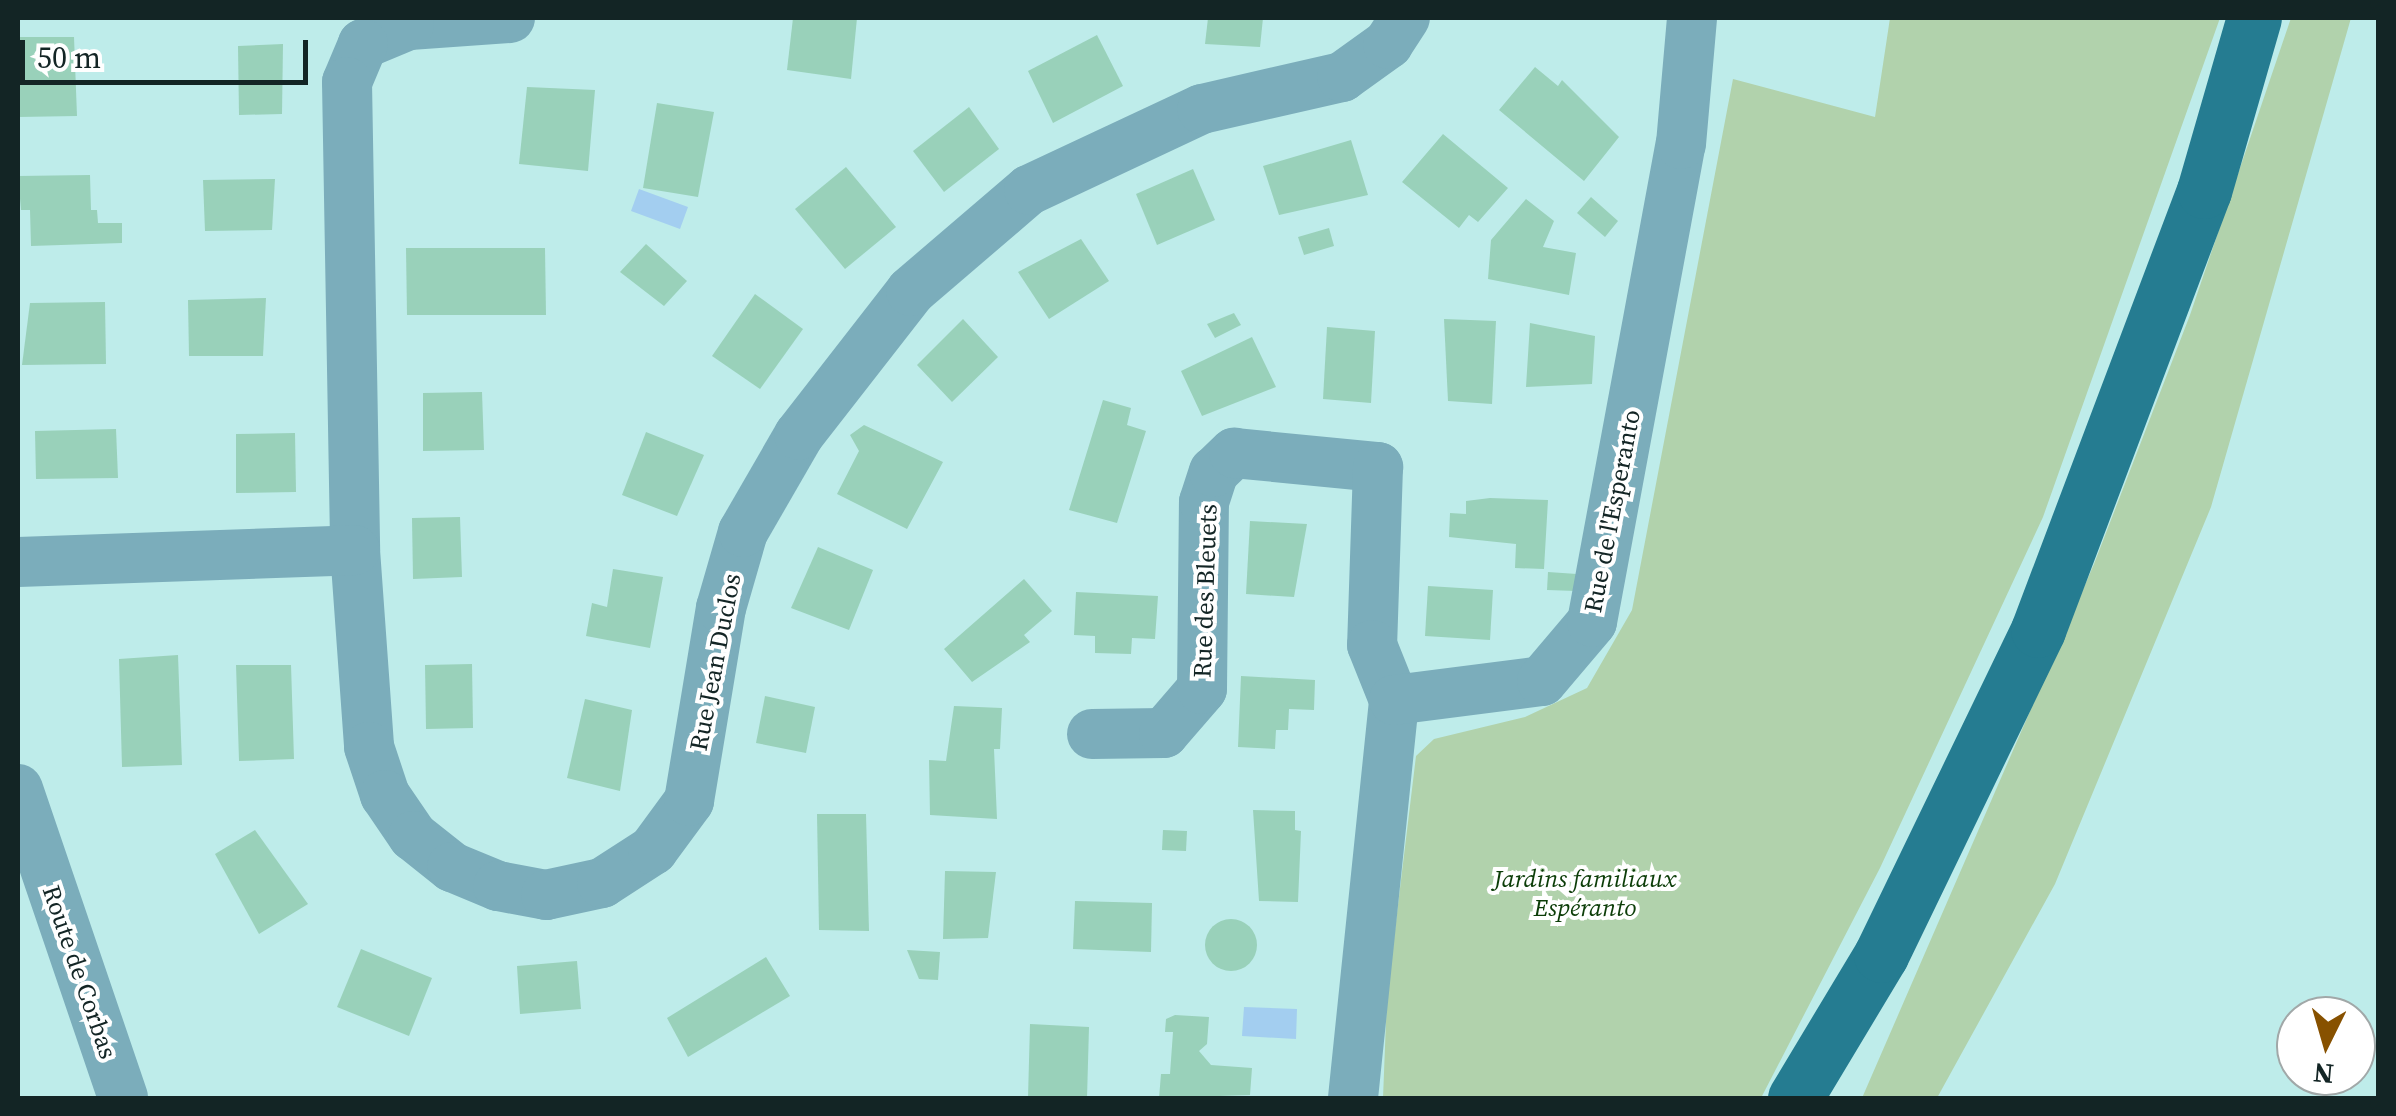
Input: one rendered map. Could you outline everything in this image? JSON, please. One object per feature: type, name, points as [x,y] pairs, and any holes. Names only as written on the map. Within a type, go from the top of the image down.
[{"type":"main road","points":[[1796,1098],[1880,955],[2038,630],[2204,190],[2254,18]]},
{"type":"main road","points":[[1830,1098],[1880,955]]},
{"type":"street","name":"Rue Jean Duclos","points":[[510,18],[409,25],[363,44],[348,82],[355,550],[369,747],[385,795],[413,836],[452,867],[498,886],[546,895],[602,883],[654,850],[689,800],[721,608],[743,532],[799,435],[912,291],[1029,190],[1202,109],[1342,76],[1388,44],[1405,18]]},
{"type":"street","name":"Rue de l'Esperanto","points":[[1394,700],[1542,681],[1592,622],[1681,144],[1692,18]]},
{"type":"street","name":"Rue des Bleuets","points":[[1092,734],[1164,733],[1202,689],[1204,502],[1214,472],[1234,454],[1378,467],[1372,645],[1394,700]]},
{"type":"street","points":[[18,562],[355,550]]},
{"type":"street","points":[[1353,1098],[1394,700]]},
{"type":"street","name":"Route de Corbas","points":[[18,788],[123,1098]]},
{"type":"green space","name":"Jardins familiaux Espéranto","points":[[1890,18],[2220,18],[2043,517],[1880,868],[1761,1098],[1383,1098],[1387,996],[1416,756],[1434,739],[1525,717],[1587,688],[1632,610],[1733,79],[1875,117]]},
{"type":"green space","points":[[2291,18],[2351,18],[2211,507],[2055,884],[1937,1098],[1862,1098],[2094,564],[2190,315]]},
{"type":"water","points":[[639,189],[688,207],[680,229],[631,211]]},
{"type":"water","points":[[1244,1007],[1297,1009],[1296,1039],[1242,1036]]},
{"type":"building","points":[[793,18],[857,18],[851,79],[787,70]]},
{"type":"building","points":[[1208,18],[1263,18],[1260,47],[1205,44]]},
{"type":"building","points":[[1097,35],[1123,86],[1053,123],[1028,71]]},
{"type":"building","points":[[18,37],[74,37],[77,116],[18,117]]},
{"type":"building","points":[[283,44],[282,114],[239,115],[238,46]]},
{"type":"building","points":[[1535,67],[1558,86],[1562,80],[1619,137],[1584,181],[1499,110]]},
{"type":"building","points":[[527,87],[595,90],[588,171],[519,164]]},
{"type":"building","points":[[657,103],[714,112],[698,197],[643,188]]},
{"type":"building","points":[[969,107],[999,149],[944,192],[913,151]]},
{"type":"building","points":[[1443,134],[1508,188],[1478,222],[1469,215],[1459,228],[1402,182]]},
{"type":"building","points":[[1351,140],[1368,195],[1279,215],[1263,166]]},
{"type":"building","points":[[846,167],[896,227],[845,269],[795,209]]},
{"type":"building","points":[[1193,169],[1215,220],[1157,245],[1136,194]]},
{"type":"building","points":[[90,175],[91,210],[97,210],[98,223],[122,223],[122,243],[31,246],[30,210],[21,210],[18,176]]},
{"type":"building","points":[[275,179],[272,230],[205,231],[203,180]]},
{"type":"building","points":[[1591,197],[1618,221],[1605,237],[1577,213]]},
{"type":"building","points":[[1526,199],[1554,221],[1543,247],[1576,253],[1569,295],[1488,279],[1491,240]]},
{"type":"building","points":[[1329,228],[1334,246],[1304,255],[1298,237]]},
{"type":"building","points":[[1081,239],[1109,281],[1049,319],[1018,272]]},
{"type":"building","points":[[646,244],[687,281],[664,306],[620,272]]},
{"type":"building","points":[[406,248],[545,248],[546,315],[407,315]]},
{"type":"building","points":[[755,294],[803,329],[760,389],[712,356]]},
{"type":"building","points":[[266,298],[263,356],[189,356],[188,300]]},
{"type":"building","points":[[105,302],[106,364],[22,365],[30,303]]},
{"type":"building","points":[[1234,313],[1241,325],[1215,338],[1207,324]]},
{"type":"building","points":[[963,319],[998,357],[952,402],[917,365]]},
{"type":"building","points":[[1444,319],[1496,321],[1492,404],[1448,401]]},
{"type":"building","points":[[1530,323],[1595,336],[1592,384],[1526,387]]},
{"type":"building","points":[[1327,327],[1375,331],[1371,403],[1323,399]]},
{"type":"building","points":[[1252,337],[1276,387],[1202,416],[1181,371]]},
{"type":"building","points":[[482,392],[484,450],[423,451],[423,393]]},
{"type":"building","points":[[1103,400],[1131,408],[1127,425],[1146,431],[1117,523],[1069,510]]},
{"type":"building","points":[[864,425],[943,462],[907,529],[837,494],[859,451],[850,435]]},
{"type":"building","points":[[116,429],[118,478],[36,479],[35,431]]},
{"type":"building","points":[[646,432],[704,455],[677,516],[622,495]]},
{"type":"building","points":[[295,433],[296,492],[236,493],[236,434]]},
{"type":"building","points":[[1548,500],[1544,569],[1515,568],[1516,544],[1449,537],[1450,513],[1466,514],[1466,501]]},
{"type":"building","points":[[460,517],[462,577],[413,579],[412,518]]},
{"type":"building","points":[[1250,521],[1307,524],[1294,597],[1246,594]]},
{"type":"building","points":[[818,547],[873,570],[849,630],[791,608]]},
{"type":"building","points":[[613,569],[663,577],[650,648],[586,636],[592,603],[607,607]]},
{"type":"building","points":[[1548,572],[1577,574],[1576,591],[1547,590]]},
{"type":"building","points":[[1024,579],[1052,611],[1024,635],[1030,642],[972,682],[944,649]]},
{"type":"building","points":[[1428,586],[1493,590],[1490,640],[1425,636]]},
{"type":"building","points":[[1076,592],[1158,596],[1155,639],[1132,638],[1131,654],[1095,653],[1095,636],[1074,635]]},
{"type":"building","points":[[178,655],[182,765],[122,767],[119,659]]},
{"type":"building","points":[[472,664],[473,728],[426,729],[425,665]]},
{"type":"building","points":[[236,665],[291,665],[294,759],[239,761]]},
{"type":"building","points":[[1241,676],[1315,680],[1314,710],[1289,709],[1288,730],[1276,730],[1275,749],[1238,747]]},
{"type":"building","points":[[765,696],[815,707],[806,753],[756,743]]},
{"type":"building","points":[[585,699],[632,710],[620,791],[567,778]]},
{"type":"building","points":[[954,706],[1002,708],[1000,749],[994,749],[997,819],[930,815],[929,760],[946,761]]},
{"type":"building","points":[[1253,810],[1295,811],[1295,830],[1301,831],[1298,902],[1259,901]]},
{"type":"building","points":[[817,814],[866,814],[869,931],[819,930]]},
{"type":"building","points":[[255,830],[308,904],[259,934],[215,854]]},
{"type":"building","points":[[1163,830],[1187,831],[1186,851],[1162,850]]},
{"type":"building","points":[[945,871],[996,872],[988,938],[943,939]]},
{"type":"building","points":[[1075,901],[1152,903],[1151,952],[1073,949]]},
{"type":"building","points":[[1231,919],[1249,927],[1257,945],[1249,963],[1231,971],[1213,963],[1205,945],[1213,927]]},
{"type":"building","points":[[361,949],[432,978],[409,1036],[337,1007]]},
{"type":"building","points":[[907,950],[940,952],[938,980],[919,979]]},
{"type":"building","points":[[766,957],[790,996],[688,1057],[667,1018]]},
{"type":"building","points":[[577,961],[581,1009],[520,1014],[517,966]]},
{"type":"building","points":[[1175,1015],[1209,1017],[1207,1044],[1199,1051],[1211,1065],[1252,1068],[1250,1095],[1159,1098],[1161,1074],[1170,1074],[1173,1032],[1165,1032],[1166,1019]]},
{"type":"building","points":[[1030,1024],[1089,1027],[1087,1098],[1028,1098]]}]
